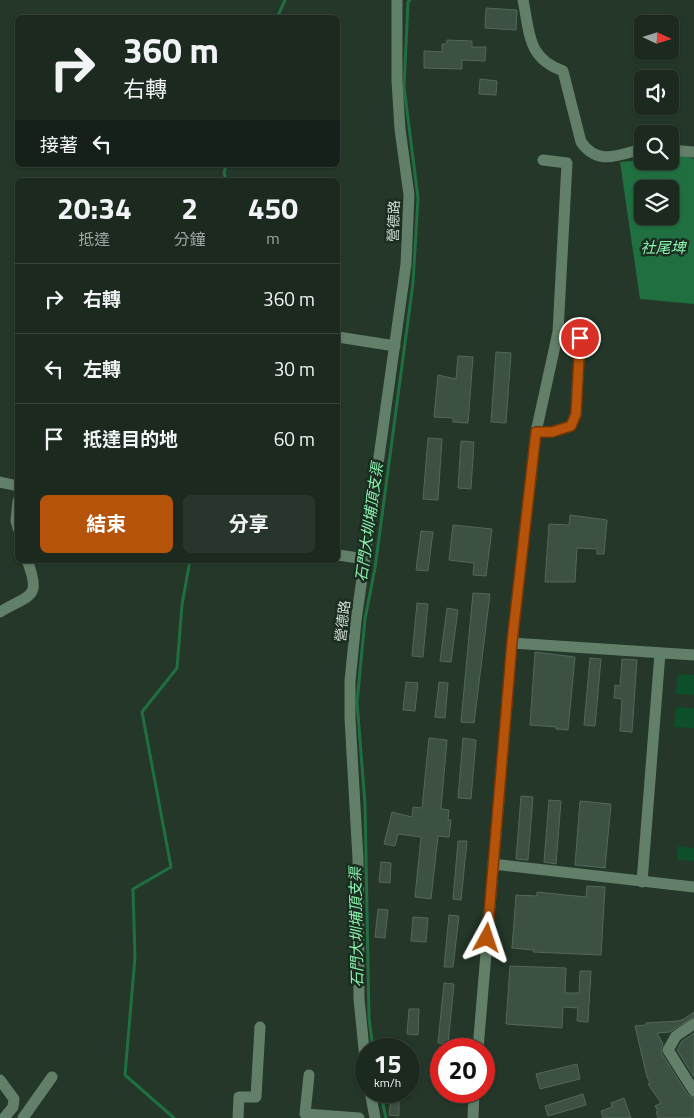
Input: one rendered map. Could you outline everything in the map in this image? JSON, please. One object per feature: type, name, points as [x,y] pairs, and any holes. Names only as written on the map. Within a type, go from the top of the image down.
[{"type":"street","name":"營德路","points":[[363,1038],[359,999],[358,859],[350,681],[406,264],[409,195],[400,129],[397,81],[397,0]]},
{"type":"street","points":[[523,0],[533,49],[549,66],[564,71],[581,142],[587,151],[598,157],[609,157],[634,151]]},
{"type":"street","points":[[679,151],[694,152]]},
{"type":"street","points":[[479,1038],[512,642],[536,432],[558,332],[567,163],[543,160]]},
{"type":"street","points":[[340,336],[395,346]]},
{"type":"street","points":[[536,432],[552,432],[571,426],[576,414],[580,338]]},
{"type":"street","points":[[0,482],[15,485]]},
{"type":"street","points":[[340,555],[365,560]]},
{"type":"street","points":[[0,612],[26,599],[32,592],[35,585],[28,563]]},
{"type":"street","points":[[512,642],[694,655]]},
{"type":"street","points":[[642,882],[660,653]]},
{"type":"street","points":[[493,864],[694,887]]},
{"type":"street","points":[[694,1024],[676,1036],[668,1050],[694,1091]]},
{"type":"street","points":[[238,1118],[240,1097],[256,1097],[260,1027]]},
{"type":"street","points":[[309,1075],[306,1114],[359,1118],[375,1117],[372,1103]]},
{"type":"street","points":[[23,1118],[52,1077]]},
{"type":"street","points":[[0,1080],[14,1099],[13,1107],[4,1118]]},
{"type":"street","points":[[473,1118],[474,1103]]},
{"type":"shaded area","points":[[678,674],[694,675],[694,695],[676,694]]},
{"type":"shaded area","points":[[676,707],[694,708],[694,728],[674,727]]},
{"type":"shaded area","points":[[678,846],[694,848],[694,861],[677,860]]},
{"type":"water","name":"社尾埤","points":[[679,156],[694,159],[694,304],[640,299],[620,162],[634,161],[634,170],[679,170]]},
{"type":"building","points":[[486,8],[517,10],[516,30],[485,28]]},
{"type":"building","points":[[447,40],[472,41],[472,47],[486,47],[485,61],[462,60],[462,69],[424,68],[424,51],[442,52],[442,44],[446,44]]},
{"type":"building","points":[[480,79],[497,81],[496,95],[479,94]]},
{"type":"building","points":[[496,352],[511,353],[506,423],[491,422]]},
{"type":"building","points":[[458,356],[473,357],[468,423],[453,422],[453,418],[434,417],[438,375],[456,379]]},
{"type":"building","points":[[428,438],[442,439],[438,500],[423,499]]},
{"type":"building","points":[[461,441],[474,442],[471,489],[458,488]]},
{"type":"building","points":[[570,515],[607,520],[604,554],[597,554],[597,549],[577,548],[575,582],[545,582],[549,524],[569,525]]},
{"type":"building","points":[[453,525],[492,529],[486,576],[473,575],[474,563],[449,560]]},
{"type":"building","points":[[421,531],[433,532],[428,571],[416,570]]},
{"type":"building","points":[[473,593],[490,594],[474,723],[461,722]]},
{"type":"building","points":[[417,603],[428,604],[423,657],[412,656]]},
{"type":"building","points":[[447,608],[458,610],[451,662],[440,661]]},
{"type":"building","points":[[535,652],[575,657],[568,730],[530,725]]},
{"type":"building","points":[[590,658],[601,659],[595,726],[584,725]]},
{"type":"building","points":[[622,659],[637,660],[632,732],[620,731],[622,699],[614,698],[615,685],[620,686]]},
{"type":"building","points":[[406,682],[418,683],[415,711],[403,710]]},
{"type":"building","points":[[439,682],[448,683],[445,718],[435,717]]},
{"type":"building","points":[[429,738],[447,740],[441,809],[449,810],[448,820],[451,820],[449,837],[438,836],[431,899],[415,897],[421,837],[398,834],[395,846],[384,844],[392,812],[412,817],[413,807],[422,808]]},
{"type":"building","points":[[463,738],[476,740],[471,799],[458,798]]},
{"type":"building","points":[[521,796],[533,797],[528,860],[516,859]]},
{"type":"building","points":[[549,800],[561,801],[556,864],[544,862]]},
{"type":"building","points":[[580,801],[611,804],[605,868],[575,865]]},
{"type":"building","points":[[458,841],[467,841],[461,900],[453,899]]},
{"type":"building","points":[[381,862],[391,863],[390,883],[379,882]]},
{"type":"building","points":[[587,886],[605,887],[601,955],[533,952],[534,950],[512,948],[516,895],[537,896],[537,892],[586,897]]},
{"type":"building","points":[[378,909],[388,910],[385,938],[375,937]]},
{"type":"building","points":[[449,915],[459,916],[453,967],[444,967]]},
{"type":"building","points":[[413,917],[428,918],[426,942],[411,941]]},
{"type":"building","points":[[510,966],[566,968],[565,993],[579,993],[580,971],[591,971],[588,1022],[577,1021],[578,1008],[563,1007],[562,1028],[506,1024]]},
{"type":"building","points":[[444,983],[454,984],[449,1038],[438,1038]]},
{"type":"building","points":[[409,1009],[419,1009],[418,1035],[407,1034]]},
{"type":"building","points":[[694,1012],[694,1017],[670,1032],[657,1033],[663,1044],[662,1054],[688,1095],[694,1098],[694,1118],[658,1118],[656,1112],[658,1111],[655,1106],[661,1103],[648,1084],[650,1083],[635,1026],[646,1025],[646,1023],[678,1021]]},
{"type":"building","points":[[694,1033],[694,1077],[677,1050],[682,1041]]},
{"type":"building","points":[[577,1064],[580,1079],[540,1089],[536,1074]]},
{"type":"building","points":[[583,1094],[586,1105],[548,1116],[545,1106]]},
{"type":"building","points":[[624,1098],[631,1118],[603,1118],[601,1111],[612,1107],[611,1103]]},
{"type":"building","points":[[390,1103],[399,1103],[399,1116],[389,1115]]},
{"type":"waterway","name":"石門大圳埔頂支渠","points":[[278,15],[285,0]]},
{"type":"waterway","name":"石門大圳埔頂支渠","points":[[372,1038],[369,1018],[365,804],[357,702],[365,619],[375,568],[413,283],[418,198],[404,87],[408,2],[410,0]]},
{"type":"waterway","name":"石門大圳埔頂支渠","points":[[225,178],[226,167]]},
{"type":"waterway","name":"石門大圳埔頂支渠","points":[[174,1118],[125,1075],[135,957],[133,889],[171,867],[142,712],[177,668],[182,605],[189,563]]},
{"type":"waterway","name":"石門大圳埔頂支渠","points":[[383,1103],[386,1118]]},
{"type":"route","points":[[487,938],[512,642],[536,432],[552,432],[571,426],[576,414],[580,338]]}]
